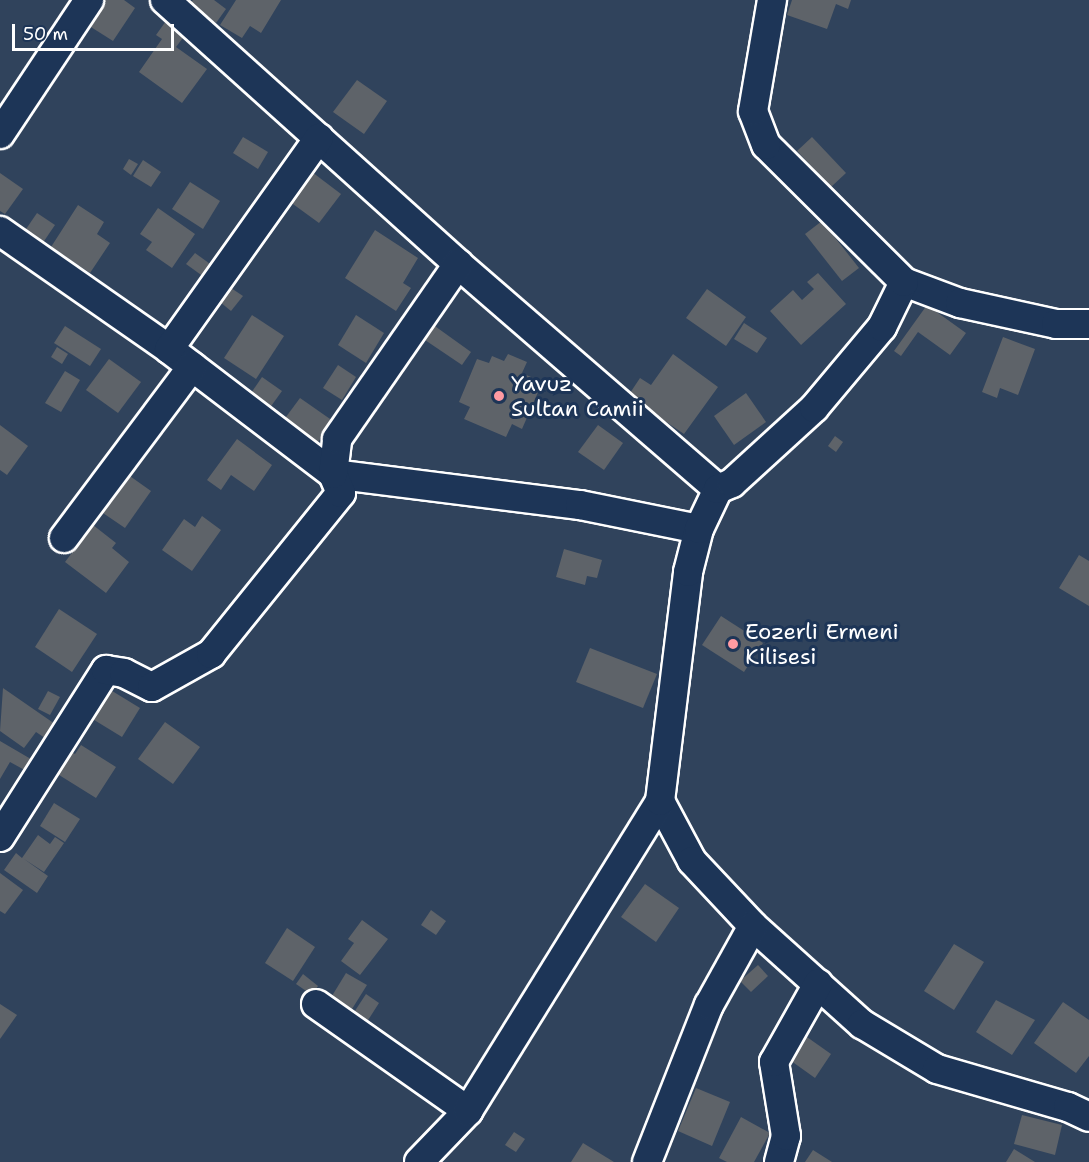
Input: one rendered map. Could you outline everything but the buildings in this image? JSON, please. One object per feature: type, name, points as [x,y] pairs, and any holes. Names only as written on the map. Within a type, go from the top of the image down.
[{"type":"street","points":[[0,135],[89,0]]},
{"type":"street","points":[[165,0],[459,264],[718,489]]},
{"type":"street","points":[[772,0],[753,111],[766,145],[904,282],[960,303],[1056,324],[1089,324]]},
{"type":"street","points":[[169,349],[319,138]]},
{"type":"street","points":[[0,231],[169,349],[333,474],[580,505],[699,529]]},
{"type":"street","points":[[0,837],[106,670],[124,673],[152,687],[211,654],[341,493],[333,474],[337,439],[459,264]]},
{"type":"street","points":[[418,1162],[468,1111],[660,801],[688,572],[699,529],[718,489],[732,483],[814,408],[882,327],[904,282]]},
{"type":"street","points":[[64,538],[192,367]]},
{"type":"street","points":[[660,801],[692,861],[753,926],[862,1024],[937,1068],[1068,1107],[1089,1117]]},
{"type":"street","points":[[647,1162],[709,1005],[753,926]]},
{"type":"street","points":[[779,1162],[786,1136],[774,1062],[818,984]]},
{"type":"street","points":[[316,1004],[468,1111]]},
{"type":"place","name":"Yavuz Sultan Camii","points":[[499,396]]},
{"type":"place","name":"Eozerli Ermeni Kilisesi","points":[[733,644]]}]
